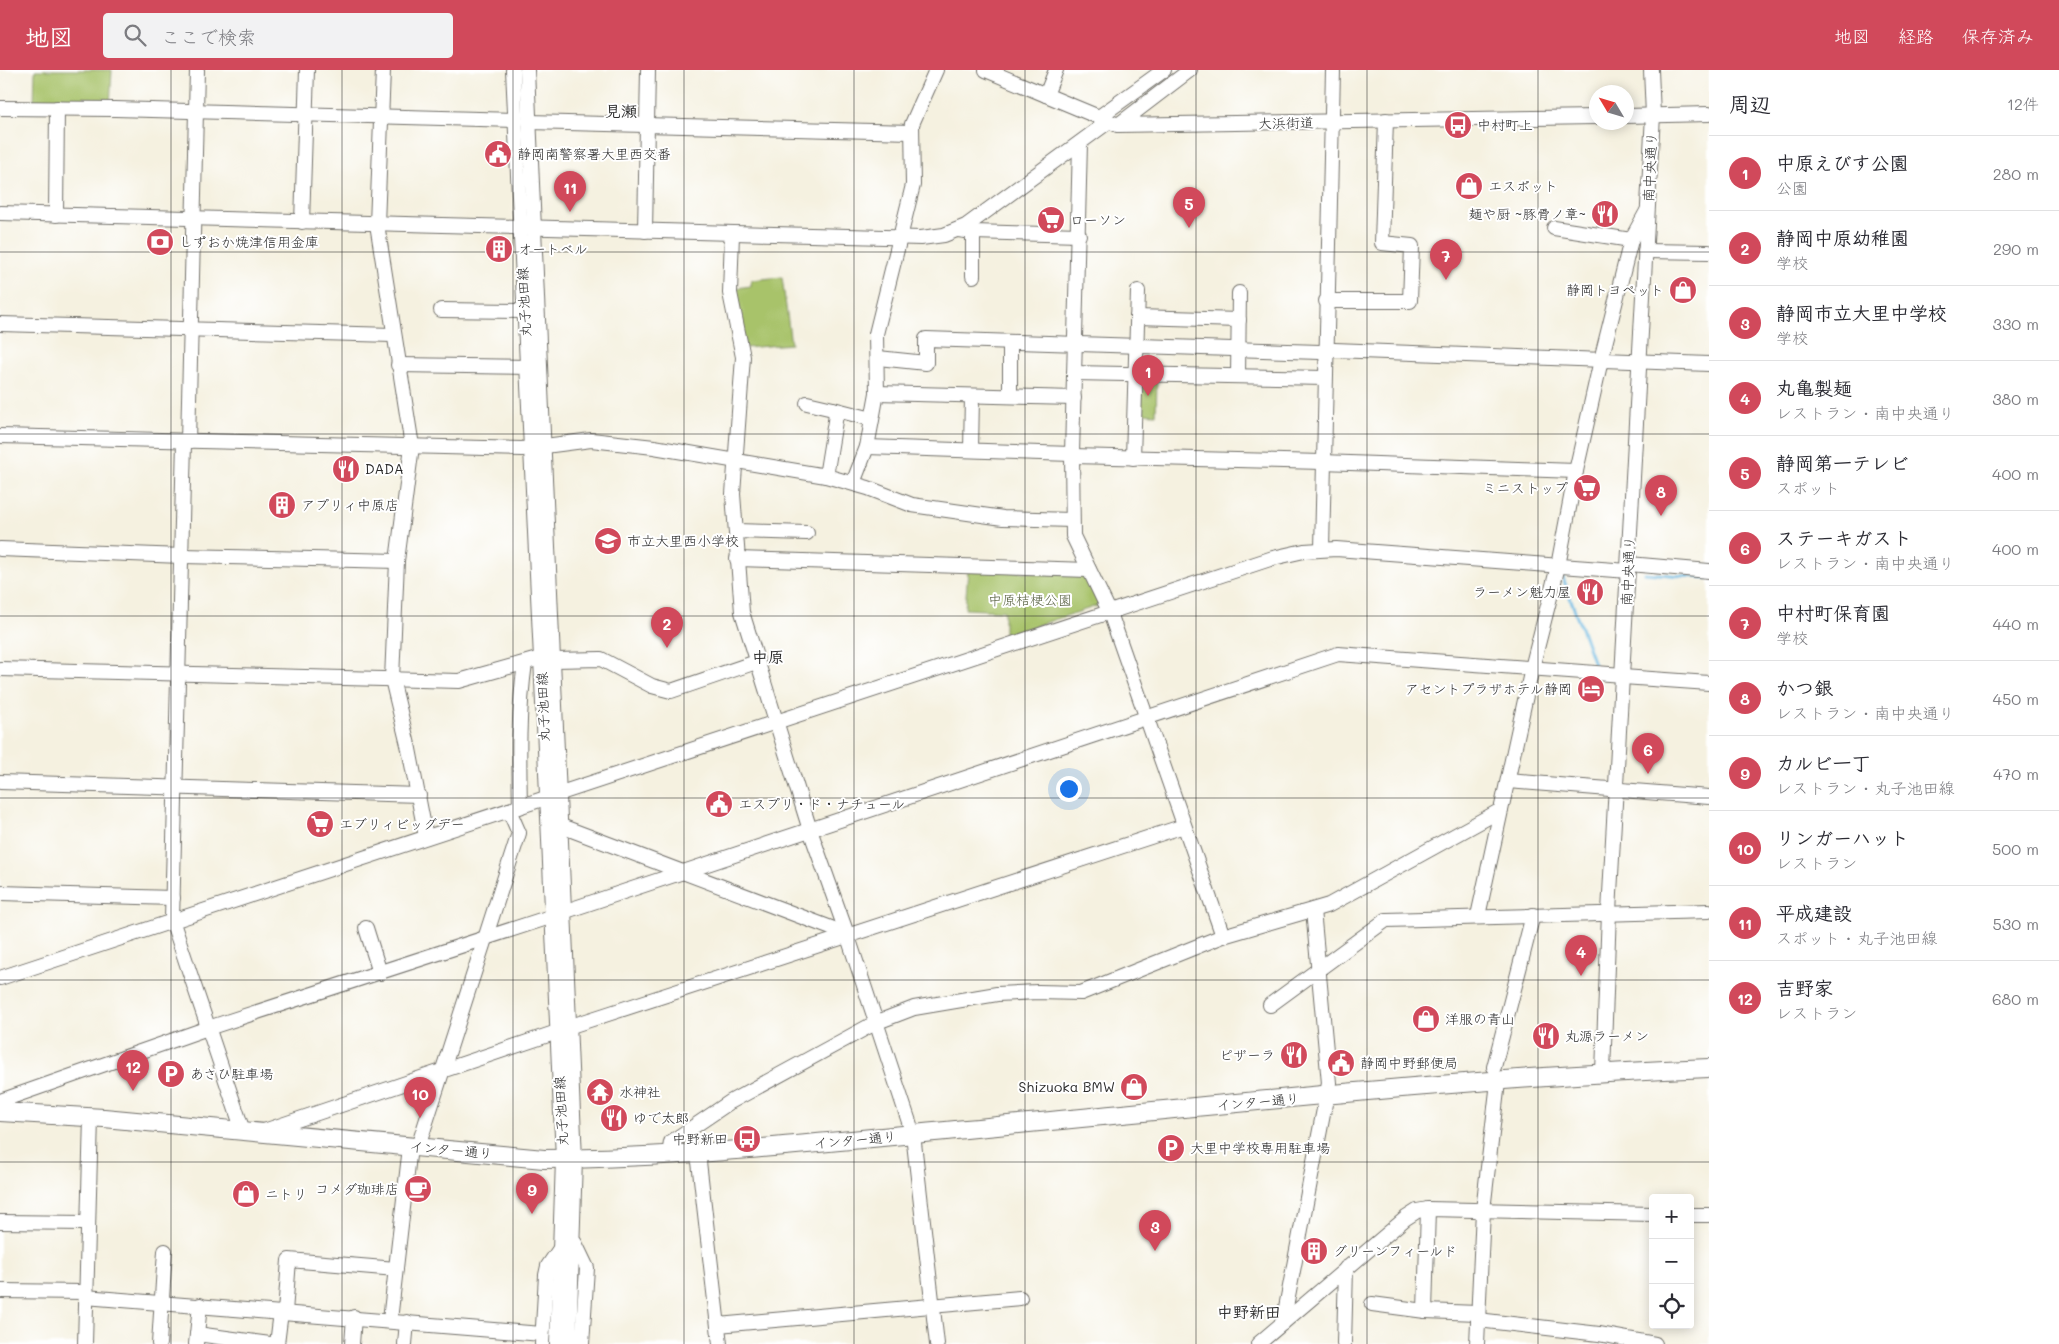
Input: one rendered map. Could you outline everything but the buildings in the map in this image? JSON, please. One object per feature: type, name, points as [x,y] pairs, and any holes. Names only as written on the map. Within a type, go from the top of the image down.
[{"type":"main road","name":"インター通り","points":[[0,1112],[91,1117],[414,1147],[569,1159],[698,1153],[913,1134],[1327,1095],[1496,1074],[1709,1068]]},
{"type":"street","points":[[197,70],[191,329],[182,556],[172,920],[208,1028],[251,1132],[443,1071],[557,1032]]},
{"type":"street","points":[[302,222],[307,70]]},
{"type":"street","points":[[382,70],[377,224],[412,446],[397,560],[392,679],[419,795],[426,837]]},
{"type":"street","name":"丸子池田線","points":[[513,70],[522,121],[548,659],[542,727],[561,826],[557,1032],[569,1159]]},
{"type":"street","name":"丸子池田線","points":[[522,121],[527,70]]},
{"type":"street","points":[[646,231],[648,70]]},
{"type":"street","points":[[853,484],[867,447],[877,393],[878,358],[876,334],[902,239],[913,184],[912,124],[936,70]]},
{"type":"street","name":"大浜街道","points":[[986,70],[1108,121],[1331,122],[1589,117]]},
{"type":"street","points":[[1046,95],[1056,70]]},
{"type":"street","points":[[0,213],[902,239],[932,237],[958,230],[990,210],[1108,121],[1164,70]]},
{"type":"street","points":[[1108,121],[1190,70]]},
{"type":"street","points":[[1322,549],[1322,462],[1333,70]]},
{"type":"street","name":"南中央通り","points":[[1603,1072],[1609,912],[1648,209],[1652,115],[1651,70]]},
{"type":"street","points":[[0,108],[912,132]]},
{"type":"street","points":[[56,215],[57,108]]},
{"type":"street","points":[[1634,116],[1709,114]]},
{"type":"street","points":[[1326,301],[1410,301],[1412,246],[1382,243],[1386,120]]},
{"type":"street","points":[[1080,143],[1072,455],[1073,536],[1110,612],[1223,936]]},
{"type":"street","points":[[1478,916],[1532,668],[1558,566],[1576,471],[1601,360],[1631,240],[1648,209]]},
{"type":"street","name":"丸子池田線","points":[[527,228],[524,311],[527,367],[537,447]]},
{"type":"street","points":[[1554,228],[1631,240]]},
{"type":"street","points":[[958,230],[973,232],[1079,234]]},
{"type":"street","points":[[973,232],[973,276]]},
{"type":"street","points":[[732,234],[730,293],[743,358],[733,494],[742,612],[756,662],[810,830],[847,934],[874,1023],[913,1134],[937,1344]]},
{"type":"street","points":[[1645,252],[1709,252]]},
{"type":"street","points":[[1134,458],[1135,346],[1138,291]]},
{"type":"street","points":[[1238,376],[1239,293]]},
{"type":"street","points":[[441,310],[524,311]]},
{"type":"street","points":[[1137,317],[1239,320]]},
{"type":"street","points":[[0,324],[393,335]]},
{"type":"street","points":[[878,358],[926,363],[926,339],[1709,364]]},
{"type":"street","points":[[1010,342],[1010,396]]},
{"type":"street","points":[[398,365],[527,367]]},
{"type":"street","points":[[1074,373],[1325,378]]},
{"type":"street","points":[[877,393],[1074,398]]},
{"type":"street","points":[[971,450],[972,396]]},
{"type":"street","points":[[807,403],[872,419]]},
{"type":"street","points":[[826,476],[836,415],[834,409]]},
{"type":"street","points":[[0,436],[186,442],[537,447],[590,440],[735,459],[826,476],[912,505],[1003,518],[1072,520]]},
{"type":"street","points":[[867,447],[1134,458],[1322,462],[1576,471]]},
{"type":"street","points":[[736,531],[807,534]]},
{"type":"street","points":[[0,549],[182,556],[397,560]]},
{"type":"street","points":[[0,978],[1273,558],[1322,549],[1396,552],[1558,566],[1709,571]]},
{"type":"street","points":[[737,559],[1089,570]]},
{"type":"street","points":[[0,1101],[208,1028],[380,973],[1338,654],[1709,683]]},
{"type":"street","points":[[0,669],[459,681],[525,663],[548,659],[601,659],[641,681],[671,691],[756,662]]},
{"type":"street","points":[[390,1320],[414,1147],[443,1071],[519,833],[515,808],[520,701],[525,663]]},
{"type":"street","points":[[1508,781],[1709,797]]},
{"type":"street","points":[[0,782],[419,795]]},
{"type":"street","name":"丸子池田線","points":[[554,796],[559,913],[571,1026],[568,1249],[569,1344]]},
{"type":"street","points":[[669,1155],[671,1142],[730,1102],[874,1023],[914,1008],[997,994],[1038,992],[1081,993],[1223,936],[1329,905],[1501,810]]},
{"type":"street","points":[[561,826],[847,934]]},
{"type":"street","points":[[571,1026],[847,934],[1184,826]]},
{"type":"street","points":[[0,893],[173,898]]},
{"type":"street","points":[[1283,1323],[1329,1083],[1317,971],[1313,910]]},
{"type":"street","points":[[1270,1005],[1386,920],[1533,914],[1709,911]]},
{"type":"street","points":[[1477,1344],[1483,1210],[1496,1074],[1533,914]]},
{"type":"street","points":[[366,928],[380,973]]},
{"type":"street","points":[[85,1344],[91,1117]]},
{"type":"street","points":[[698,1153],[720,1344]]},
{"type":"street","points":[[1425,1311],[1428,1209]]},
{"type":"street","points":[[1258,1344],[1346,1268],[1417,1211],[1428,1209],[1649,1214]]},
{"type":"street","points":[[1694,1215],[1709,1215]]},
{"type":"street","points":[[0,1222],[87,1223]]},
{"type":"street","points":[[0,1290],[85,1294],[162,1303],[390,1320],[542,1339],[548,1266],[559,1252],[568,1249],[587,1268],[582,1344]]},
{"type":"street","name":"丸子池田線","points":[[557,1344],[568,1249]]},
{"type":"street","points":[[159,1344],[166,1251]]},
{"type":"street","points":[[278,1344],[289,1260],[396,1269]]},
{"type":"street","points":[[1344,1344],[1346,1268]]},
{"type":"street","points":[[718,1325],[1020,1298]]},
{"type":"street","points":[[1372,1304],[1478,1317],[1655,1344]]},
{"type":"street","points":[[200,1305],[196,1339],[270,1344]]},
{"type":"street","points":[[352,1344],[354,1317]]},
{"type":"street","points":[[405,1344],[407,1322]]},
{"type":"green space","points":[[35,70],[112,70],[110,106],[34,104]]},
{"type":"green space","points":[[782,277],[791,344],[745,348],[736,288],[751,286],[751,280]]},
{"type":"green space","points":[[1141,378],[1157,379],[1156,414],[1140,413]]},
{"type":"green space","name":"中原桔梗公園","points":[[968,570],[1084,574],[1100,605],[1004,636],[1004,611],[965,609]]},
{"type":"waterway","points":[[1561,572],[1594,664]]},
{"type":"waterway","points":[[1645,573],[1709,578]]},
{"type":"place","name":"中村町上","points":[[1458,125]]},
{"type":"place","name":"静岡南警察署大里西交番","points":[[498,154]]},
{"type":"place","name":"エスポット","points":[[1469,186]]},
{"type":"place","name":"平成建設","points":[[570,212]]},
{"type":"place","name":"麺や厨 ~豚骨ノ章~","points":[[1605,214]]},
{"type":"place","name":"ローソン","points":[[1051,220]]},
{"type":"place","name":"静岡第一テレビ","points":[[1189,228]]},
{"type":"place","name":"しずおか焼津信用金庫","points":[[160,242]]},
{"type":"place","name":"オートベル","points":[[499,249]]},
{"type":"place","name":"中村町保育園","points":[[1446,280]]},
{"type":"place","name":"静岡トヨペット","points":[[1683,290]]},
{"type":"place","name":"中原えびす公園","points":[[1148,396]]},
{"type":"place","name":"DADA","points":[[346,469]]},
{"type":"place","name":"ミニストップ","points":[[1587,488]]},
{"type":"place","name":"アプリィ中原店","points":[[282,505]]},
{"type":"place","name":"かつ銀","points":[[1661,516]]},
{"type":"place","name":"市立大里西小学校","points":[[608,541]]},
{"type":"place","name":"ラーメン魁力屋","points":[[1590,592]]},
{"type":"place","name":"静岡中原幼稚園","points":[[667,648]]},
{"type":"place","name":"アセントプラザホテル静岡","points":[[1591,689]]},
{"type":"place","name":"ステーキガスト","points":[[1648,774]]},
{"type":"place","name":"エスプリ・ド・ナチュール","points":[[719,804]]},
{"type":"place","name":"エブリィビッグデー","points":[[320,824]]},
{"type":"place","name":"丸亀製麺","points":[[1581,976]]},
{"type":"place","name":"洋服の青山","points":[[1426,1019]]},
{"type":"place","name":"丸源ラーメン","points":[[1546,1036]]},
{"type":"place","name":"ピザーラ","points":[[1294,1055]]},
{"type":"place","name":"静岡中野郵便局","points":[[1341,1063]]},
{"type":"place","name":"あさひ駐車場","points":[[171,1074]]},
{"type":"place","name":"Shizuoka BMW","points":[[1134,1087]]},
{"type":"place","name":"吉野家","points":[[133,1091]]},
{"type":"place","name":"水神社","points":[[600,1092]]},
{"type":"place","name":"リンガーハット","points":[[420,1118]]},
{"type":"place","name":"ゆで太郎","points":[[614,1118]]},
{"type":"place","name":"中野新田","points":[[747,1139]]},
{"type":"place","name":"大里中学校専用駐車場","points":[[1171,1148]]},
{"type":"place","name":"コメダ珈琲店","points":[[418,1189]]},
{"type":"place","name":"ニトリ","points":[[246,1194]]},
{"type":"place","name":"カルビ一丁","points":[[532,1214]]},
{"type":"place","name":"静岡市立大里中学校","points":[[1155,1251]]},
{"type":"place","name":"グリーンフィールド","points":[[1314,1251]]},
{"type":"district","name":"見瀬","points":[[621,111]]},
{"type":"district","name":"中原","points":[[768,657]]},
{"type":"district","name":"中野新田","points":[[1249,1312]]}]
